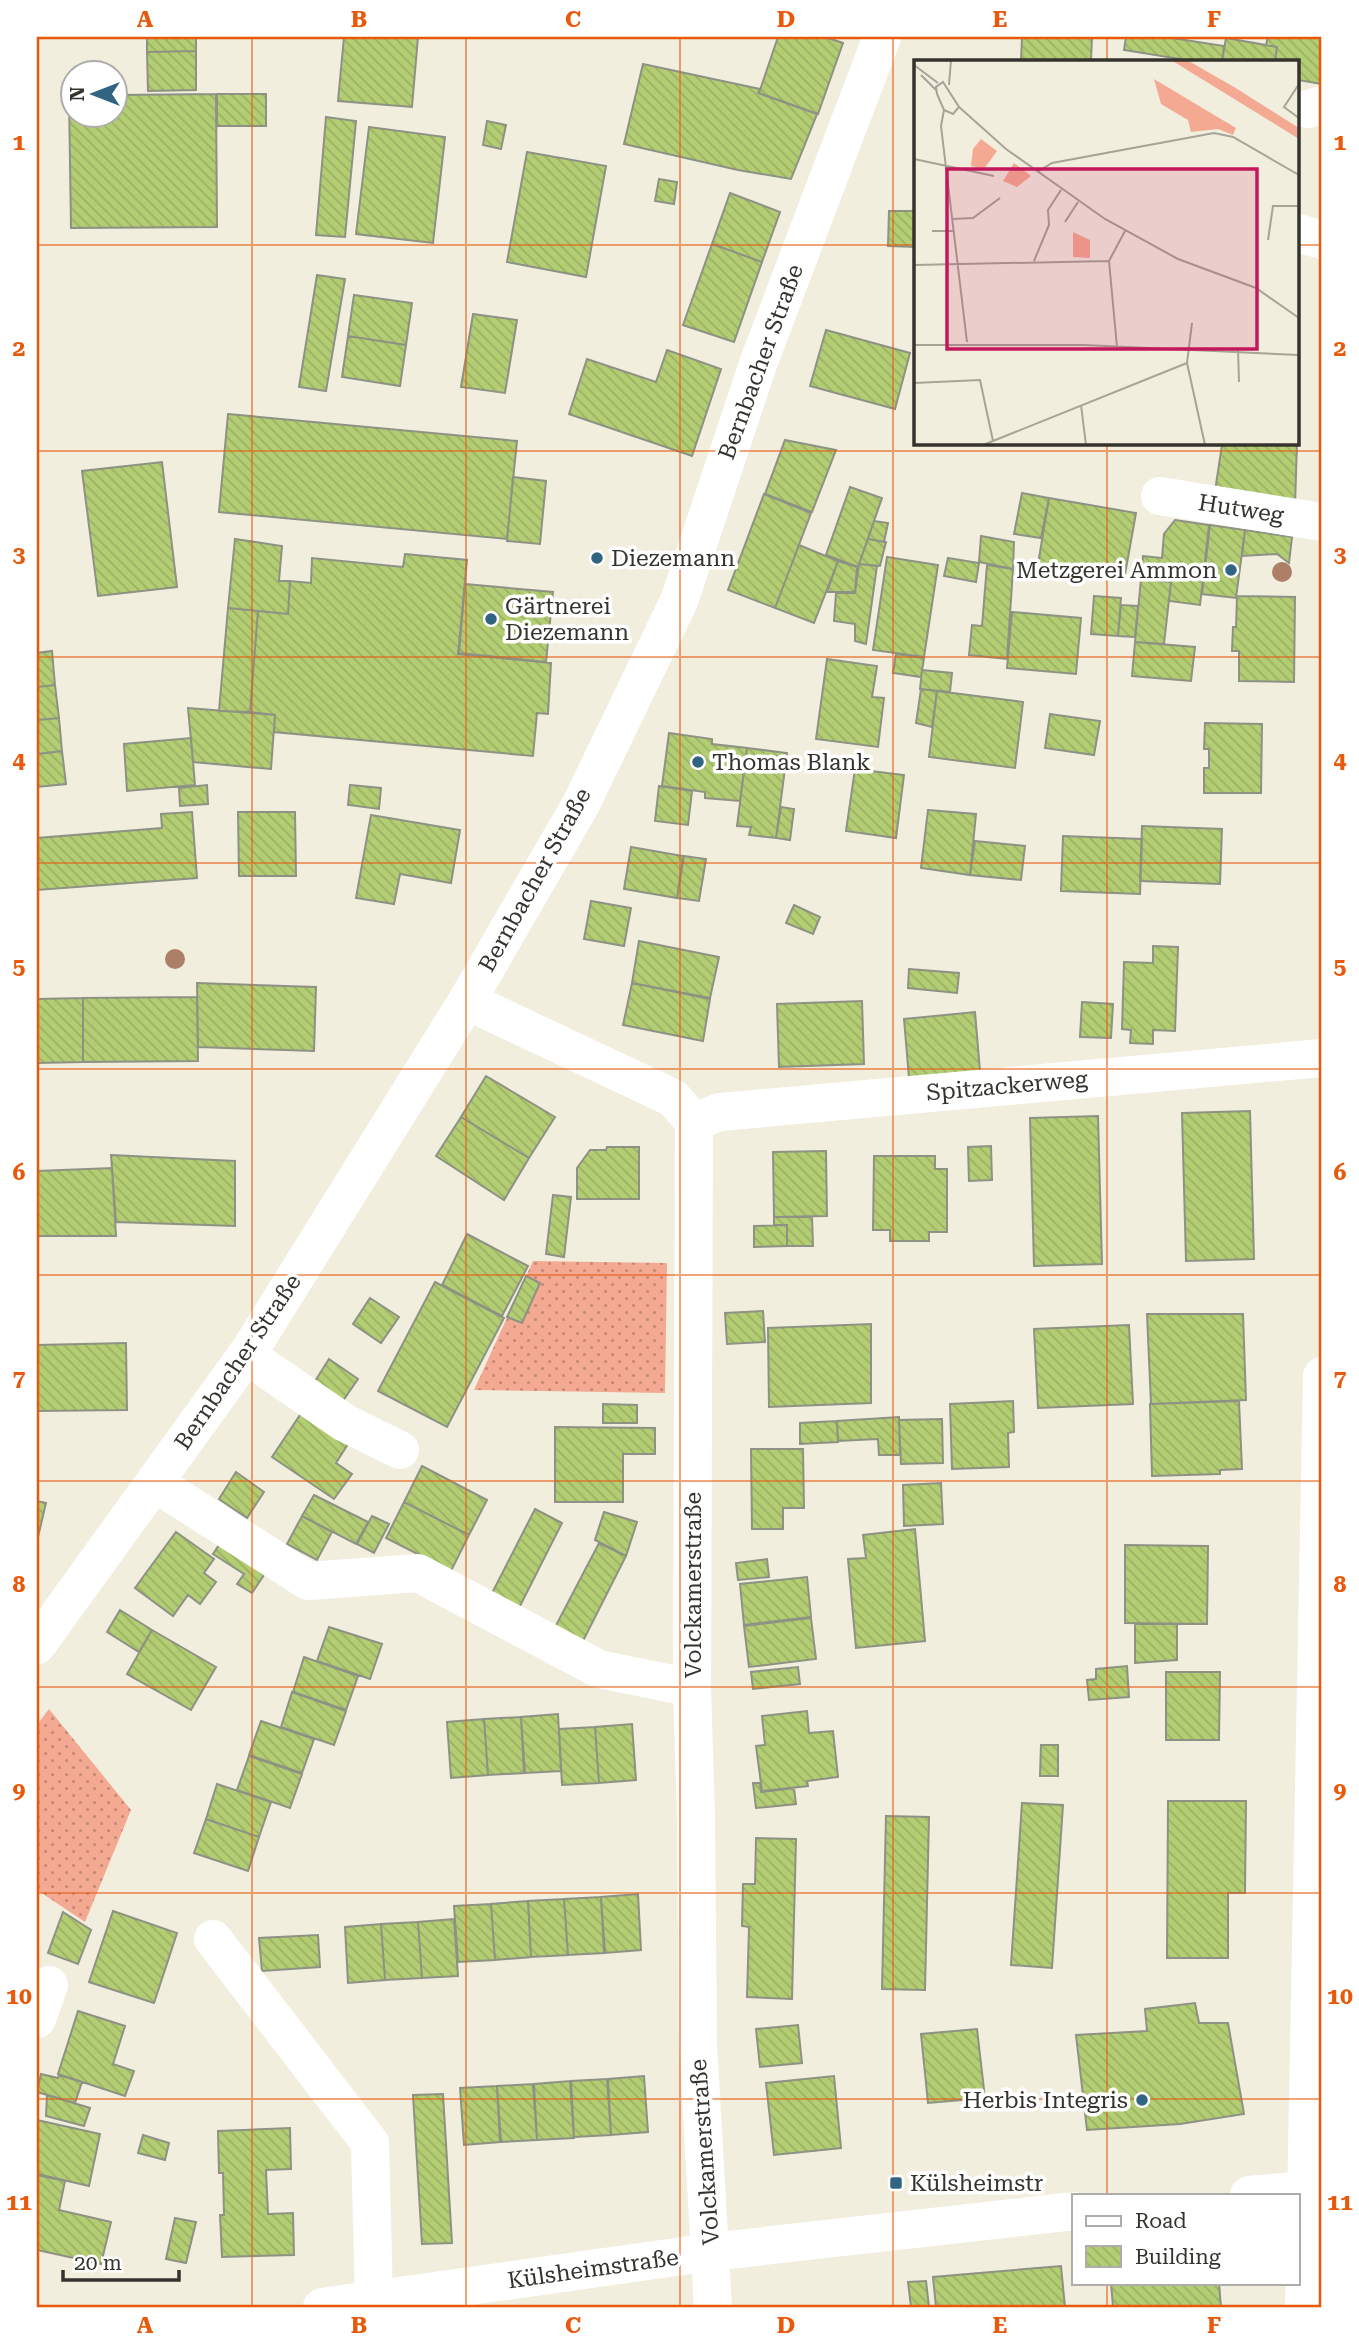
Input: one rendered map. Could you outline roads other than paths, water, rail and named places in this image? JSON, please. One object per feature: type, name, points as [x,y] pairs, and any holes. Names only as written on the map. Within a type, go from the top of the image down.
[{"type":"street","name":"Bernbacher Straße","points":[[37,1645],[246,1355],[467,1001],[580,804],[679,601],[758,364],[882,37]]},
{"type":"street","points":[[1300,234],[1322,240]]},
{"type":"street","name":"Hutweg","points":[[1160,496],[1322,522]]},
{"type":"street","points":[[467,1001],[673,1098],[694,1122]]},
{"type":"street","name":"Spitzackerweg","points":[[694,1122],[720,1112],[1322,1058]]},
{"type":"street","name":"Volckamerstraße","points":[[694,1122],[692,1688],[698,2045],[713,2307]]},
{"type":"street","points":[[246,1355],[345,1423],[400,1450]]},
{"type":"street","points":[[1310,2302],[1306,2190],[1322,1376]]},
{"type":"street","points":[[155,1483],[308,1581],[418,1573],[599,1669],[692,1688]]},
{"type":"street","points":[[213,1939],[370,2143],[374,2301]]},
{"type":"street","points":[[1260,2194],[1306,2190]]},
{"type":"street","name":"Külsheimstraße","points":[[322,2307],[374,2301],[469,2297],[711,2252],[1072,2211]]},
{"type":"place","name":"Diezemann","points":[[597,558]]},
{"type":"place","name":"Metzgerei Ammon","points":[[1231,570]]},
{"type":"place","name":"Gärtnerei Diezemann","points":[[491,619]]},
{"type":"place","name":"Thomas Blank","points":[[698,762]]},
{"type":"place","name":"Herbis Integris","points":[[1142,2100]]},
{"type":"place","name":"Külsheimstr","points":[[896,2183]]}]
